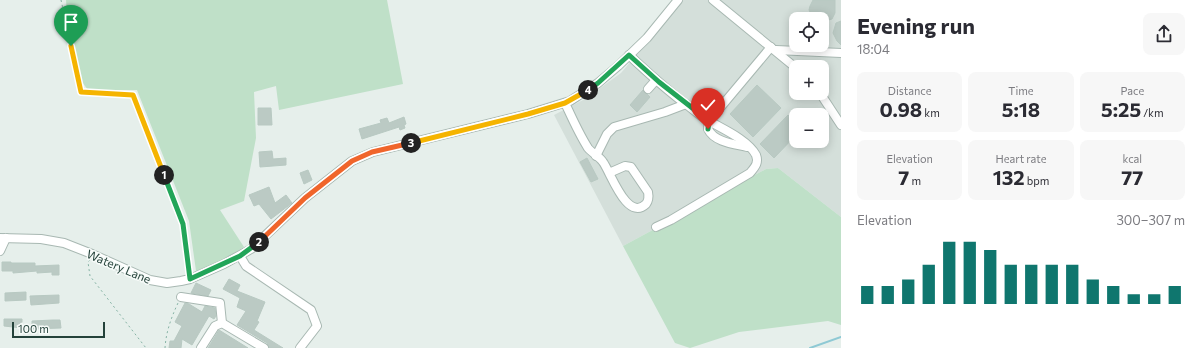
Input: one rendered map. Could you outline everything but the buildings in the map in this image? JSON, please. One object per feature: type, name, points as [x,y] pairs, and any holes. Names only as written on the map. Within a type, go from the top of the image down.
[{"type":"street","name":"Watery Lane","points":[[3,238],[41,239],[64,243],[150,280],[167,283],[190,279],[240,256],[257,244],[305,198],[352,161],[361,156],[528,114],[565,103],[598,83],[629,55],[647,38],[678,0]]},
{"type":"street","points":[[713,0],[789,62]]},
{"type":"street","points":[[773,49],[841,53]]},
{"type":"street","points":[[709,121],[773,49]]},
{"type":"street","points":[[629,55],[656,80],[686,104],[709,121],[751,147],[758,160],[750,173],[671,220],[656,227]]},
{"type":"street","points":[[648,89],[656,80]]},
{"type":"street","points":[[825,100],[841,125]]},
{"type":"street","points":[[565,103],[588,148],[605,164],[609,173],[618,189],[628,204],[636,208],[648,202],[648,192],[631,167],[625,166],[609,173]]},
{"type":"street","points":[[596,156],[607,134],[614,127],[665,112],[686,104]]},
{"type":"street","points":[[0,251],[3,238]]},
{"type":"street","points":[[240,256],[246,266],[311,310],[317,326],[300,348]]},
{"type":"street","points":[[181,297],[220,303],[222,323]]},
{"type":"street","points":[[200,348],[215,326],[222,323]]},
{"type":"street","points":[[222,323],[264,348]]},
{"type":"path","points":[[61,0],[81,92],[133,95],[183,224],[190,279]]},
{"type":"path","points":[[92,254],[88,262],[90,276],[146,348]]},
{"type":"path","points":[[165,348],[166,336],[172,317],[181,297]]},
{"type":"shaded area","points":[[683,0],[841,0],[841,217],[778,168],[766,169],[623,246],[554,115],[585,99],[621,73]]},
{"type":"green space","points":[[66,0],[387,0],[403,84],[279,110],[276,86],[254,92],[256,138],[244,201],[220,210],[244,247],[221,261],[196,271],[189,221],[137,90],[88,90],[82,82],[67,15]]},
{"type":"green space","points":[[778,168],[841,217],[841,325],[828,321],[739,332],[690,348],[675,343],[623,246],[766,169]]},
{"type":"waterway","points":[[810,348],[841,337]]},
{"type":"route","points":[[71,46],[81,92],[133,95],[183,224],[190,279],[224,264],[251,249],[305,198],[352,161],[361,156],[528,114],[565,103],[598,83],[629,55],[659,82],[709,121],[708,129]]}]
